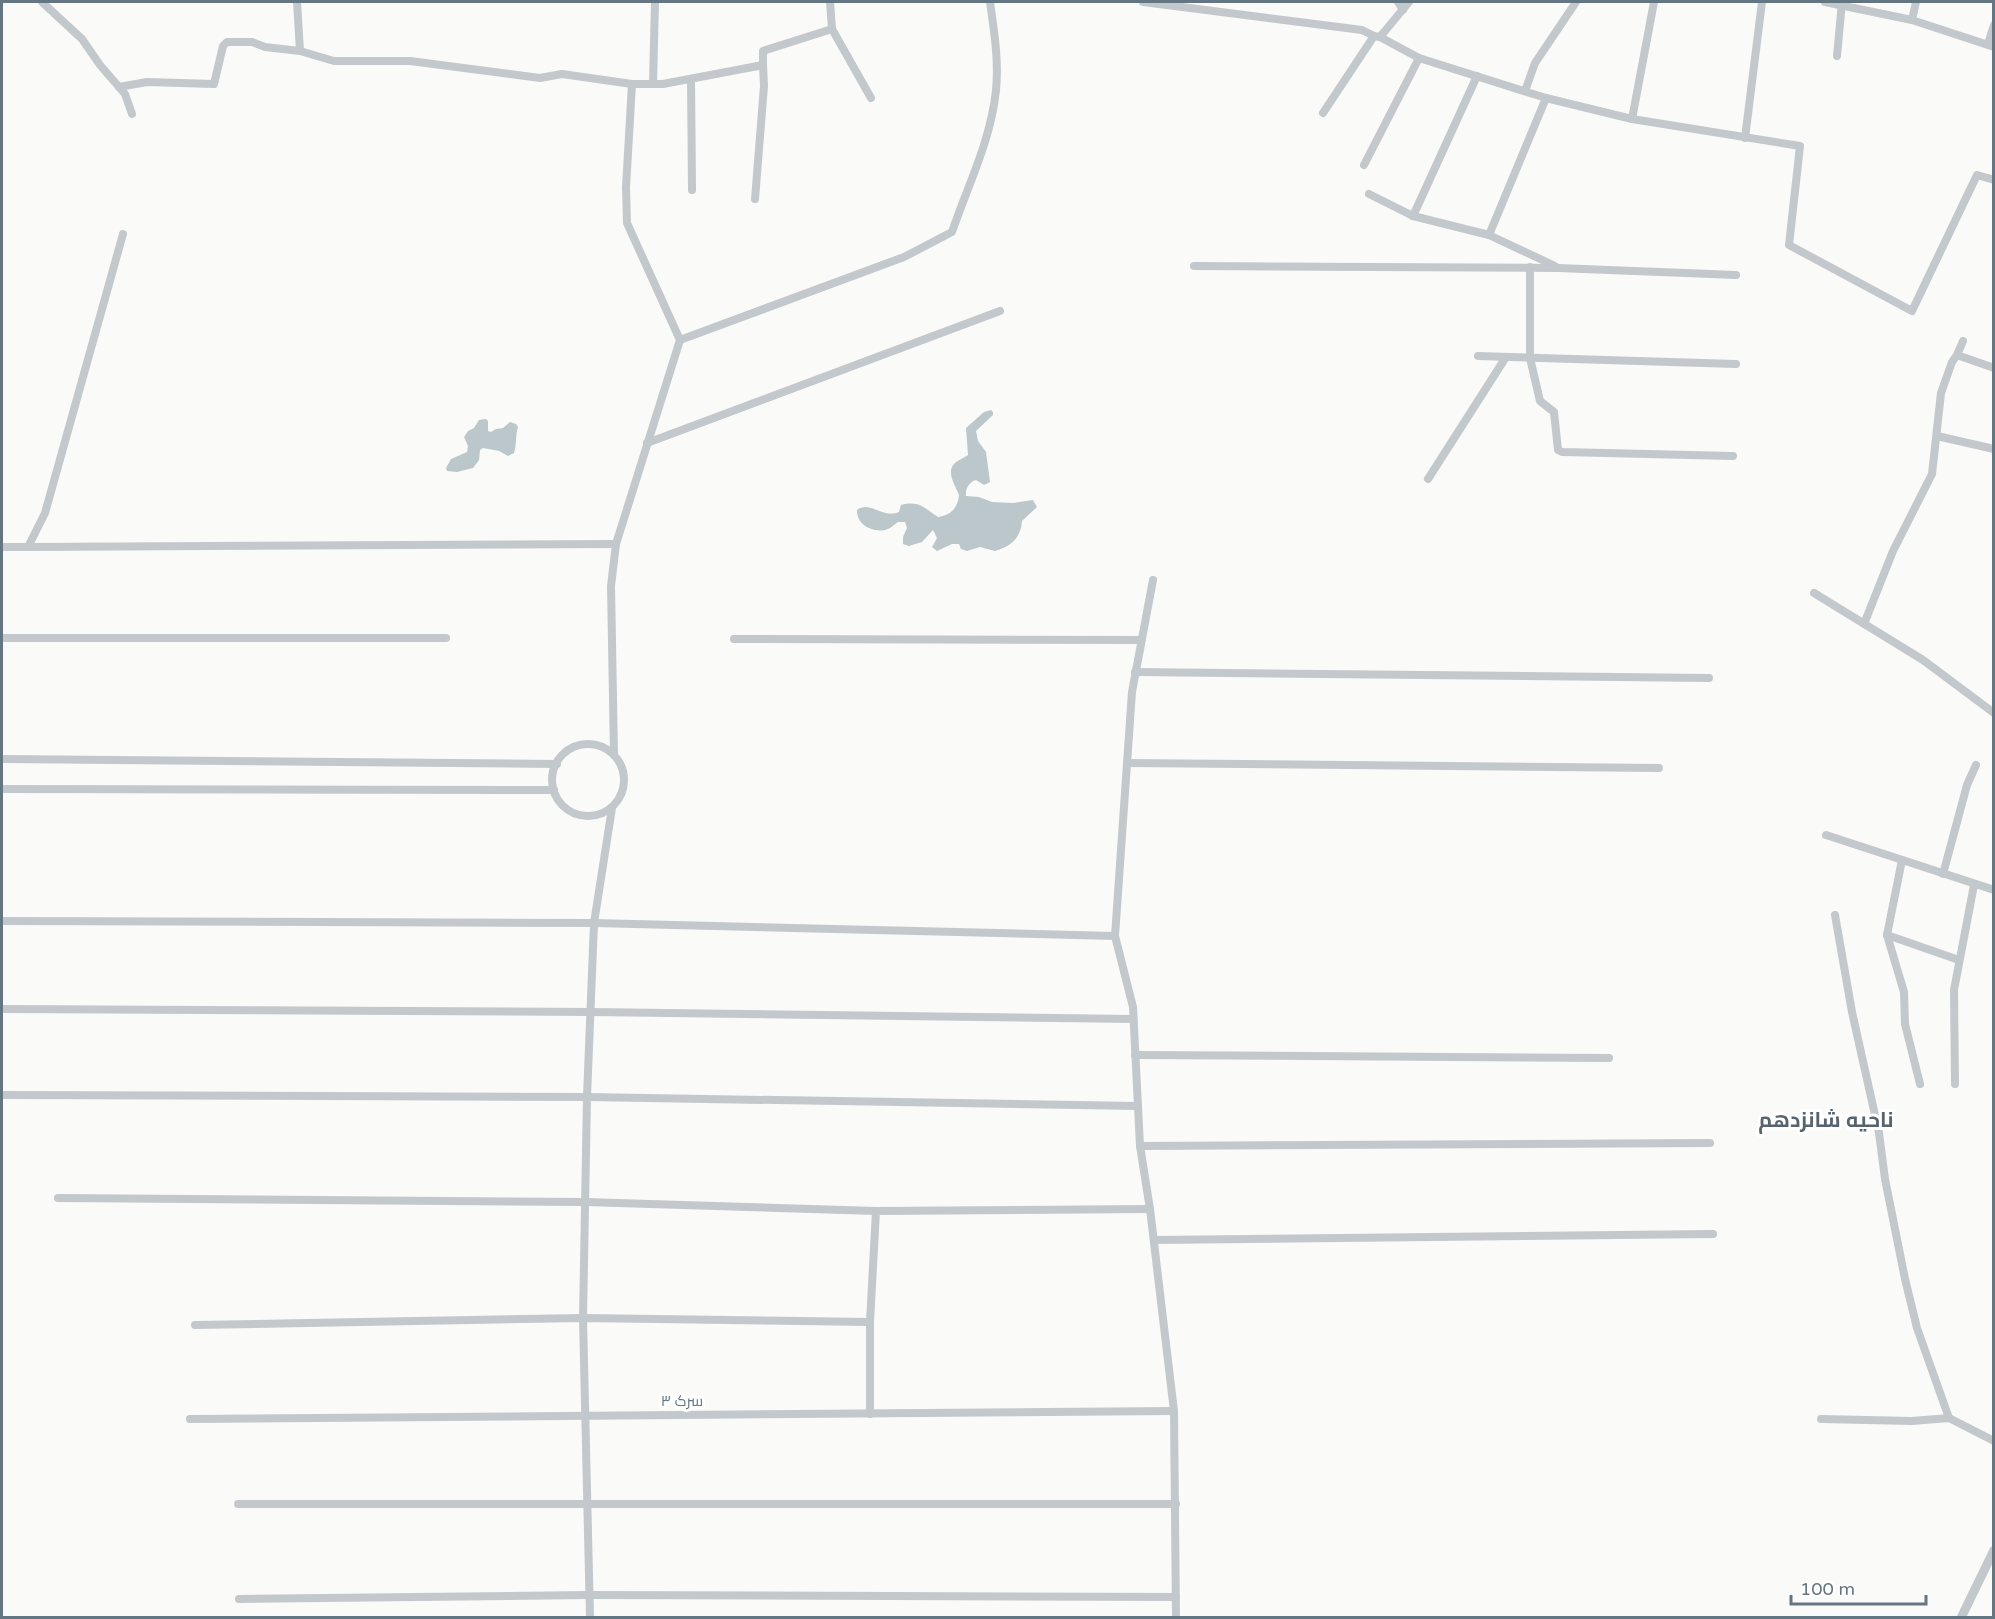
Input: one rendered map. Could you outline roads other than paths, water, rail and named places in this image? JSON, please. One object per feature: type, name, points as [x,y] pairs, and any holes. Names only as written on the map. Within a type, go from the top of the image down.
[{"type":"street","points":[[42,2],[82,39],[125,94],[132,114]]},
{"type":"street","points":[[297,2],[300,51]]},
{"type":"street","points":[[653,84],[655,2]]},
{"type":"street","points":[[830,2],[832,29],[871,98]]},
{"type":"street","points":[[680,340],[904,257],[952,232],[970,187],[989,128],[996,91],[998,63],[990,2]]},
{"type":"street","points":[[1143,2],[1362,30],[1419,58],[1546,98],[1632,119],[1800,146],[1789,244],[1912,311],[1977,175],[1994,180]]},
{"type":"street","points":[[1398,2],[1403,10]]},
{"type":"street","points":[[1323,112],[1377,36],[1409,2]]},
{"type":"street","points":[[1525,91],[1535,63],[1576,2]]},
{"type":"street","points":[[1632,119],[1654,2]]},
{"type":"street","points":[[1745,138],[1762,2]]},
{"type":"street","points":[[1825,2],[1842,3],[1912,20],[1991,45],[1994,24]]},
{"type":"street","points":[[1912,20],[1916,2]]},
{"type":"street","points":[[1837,56],[1842,3]]},
{"type":"street","points":[[755,199],[764,86],[763,51],[832,29]]},
{"type":"street","points":[[119,87],[147,82],[214,84],[223,46],[227,42],[252,42],[264,47],[300,51],[334,61],[410,61],[540,78],[562,74],[632,84],[691,79],[763,65]]},
{"type":"street","points":[[1364,165],[1419,58]]},
{"type":"street","points":[[1413,216],[1477,76]]},
{"type":"street","points":[[691,79],[692,190]]},
{"type":"street","points":[[614,755],[611,586],[616,544],[680,340],[627,223],[626,165],[632,84]]},
{"type":"street","points":[[1489,235],[1546,98]]},
{"type":"street","points":[[1369,194],[1413,216],[1489,235],[1558,268]]},
{"type":"street","points":[[28,547],[45,513],[123,234]]},
{"type":"street","points":[[1194,266],[1530,267],[1736,275]]},
{"type":"street","points":[[1530,267],[1530,358],[1540,401],[1554,411],[1557,446],[1562,452],[1733,456]]},
{"type":"street","points":[[647,443],[1000,311]]},
{"type":"street","points":[[1864,624],[1893,551],[1932,474],[1941,393],[1963,340]]},
{"type":"street","points":[[1957,355],[1994,368]]},
{"type":"street","points":[[1478,357],[1736,364]]},
{"type":"street","points":[[1428,479],[1506,357]]},
{"type":"street","points":[[1937,436],[1994,449]]},
{"type":"street","points":[[2,547],[616,544]]},
{"type":"street","points":[[1153,580],[1132,692],[1115,936],[1133,1007],[1140,1146],[1154,1240],[1174,1411],[1176,1617]]},
{"type":"street","points":[[1814,592],[1923,660],[1994,713]]},
{"type":"street","points":[[2,638],[446,638]]},
{"type":"street","points":[[734,639],[1141,640]]},
{"type":"street","points":[[1135,672],[1709,678]]},
{"type":"street","points":[[590,1617],[583,1318],[587,1097],[594,923],[612,808],[623,790],[624,776],[620,763],[614,755],[598,746],[584,744],[571,749],[560,758],[554,770],[552,784],[557,798],[566,808],[578,815],[592,816],[612,808]]},
{"type":"street","points":[[2,759],[557,764]]},
{"type":"street","points":[[1127,763],[1659,768]]},
{"type":"street","points":[[1943,873],[1967,785],[1976,765]]},
{"type":"street","points":[[2,789],[554,790]]},
{"type":"street","points":[[1826,835],[1994,890]]},
{"type":"street","points":[[1902,860],[1887,935],[1904,992],[1905,1024],[1920,1084]]},
{"type":"street","points":[[1954,1084],[1954,990],[1974,885]]},
{"type":"street","points":[[1835,915],[1852,1012],[1879,1133],[1885,1179],[1905,1280],[1917,1328],[1949,1418]]},
{"type":"street","points":[[2,921],[594,923],[1115,936]]},
{"type":"street","points":[[1887,935],[1959,960]]},
{"type":"street","points":[[2,1009],[591,1012],[1133,1019]]},
{"type":"street","points":[[1135,1055],[1609,1058]]},
{"type":"street","points":[[2,1095],[587,1097],[1137,1106]]},
{"type":"street","points":[[1140,1146],[1710,1143]]},
{"type":"street","points":[[58,1198],[585,1202],[876,1211],[1150,1209]]},
{"type":"street","points":[[870,1414],[870,1322],[876,1211]]},
{"type":"street","points":[[1154,1240],[1713,1234]]},
{"type":"street","points":[[195,1325],[583,1318],[870,1322]]},
{"type":"street","name":"سرک ۳","points":[[190,1419],[1174,1411]]},
{"type":"street","points":[[1821,1419],[1912,1421],[1949,1418],[1994,1441]]},
{"type":"street","points":[[238,1504],[1176,1504]]},
{"type":"street","points":[[1961,1617],[1994,1551]]},
{"type":"street","points":[[239,1599],[588,1595],[1176,1597]]},
{"type":"district","name":"ناحیه شانزدهم","points":[[1826,1120]]}]
